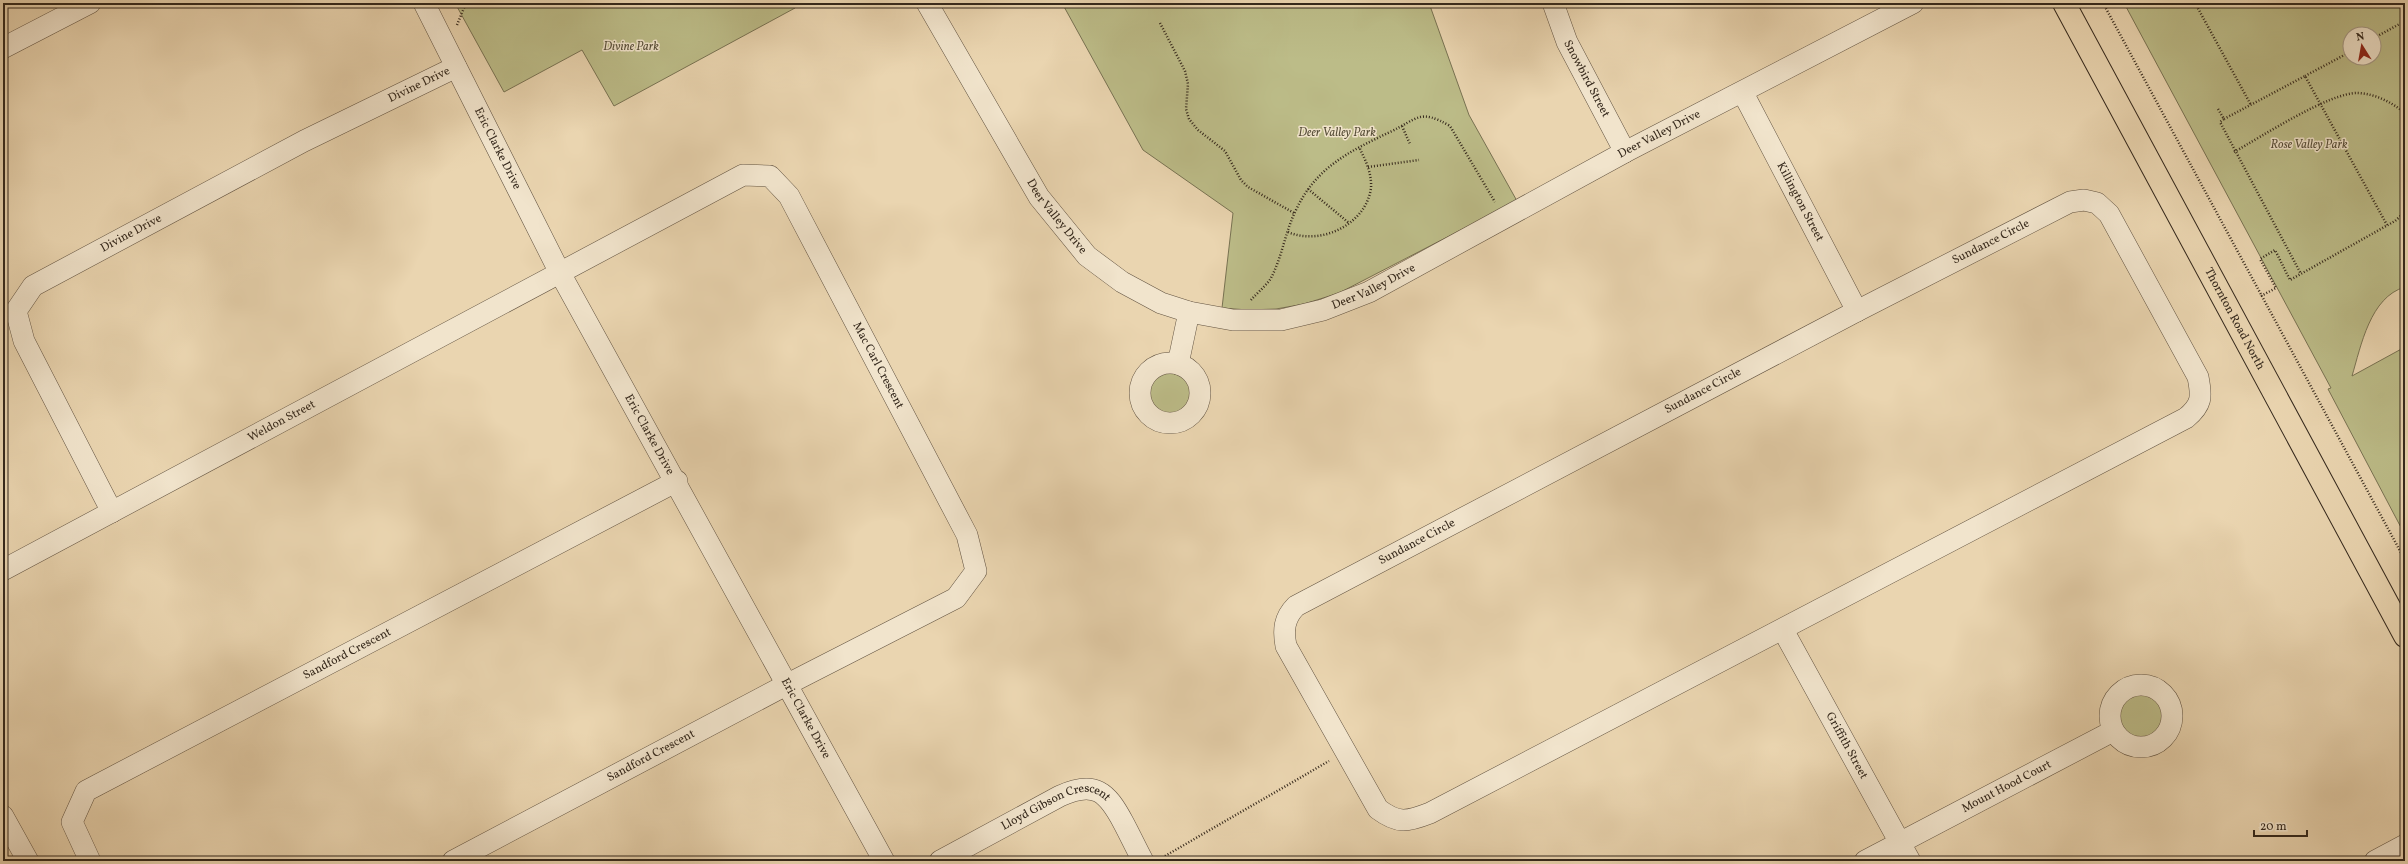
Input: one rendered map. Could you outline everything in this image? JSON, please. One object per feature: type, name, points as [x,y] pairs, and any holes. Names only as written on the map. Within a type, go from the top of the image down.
[{"type":"main road","name":"Thornton Road North","points":[[2064,3],[2405,636]]},
{"type":"street","points":[[3,48],[90,3]]},
{"type":"street","name":"Eric Clarke Drive","points":[[424,3],[560,273],[677,481],[786,685],[884,861]]},
{"type":"street","name":"Deer Valley Drive","points":[[927,3],[1040,197],[1087,256],[1140,294],[1189,312],[1233,320],[1281,320],[1323,310],[1369,292],[1506,219],[1625,152],[1743,93],[1914,3]]},
{"type":"street","name":"Snowbird Street","points":[[1553,3],[1567,42],[1625,152]]},
{"type":"street","name":"Divine Drive","points":[[112,512],[24,341],[16,310],[33,286],[304,141],[456,67]]},
{"type":"street","name":"Killington Street","points":[[1743,93],[1857,311]]},
{"type":"street","name":"Mac Carl Crescent","points":[[560,273],[743,175],[770,176],[789,196],[967,535],[976,571],[956,598],[786,685]]},
{"type":"street","name":"Sundance Circle","points":[[2084,200],[2097,203],[2109,214],[2198,377],[2201,392],[2198,408],[2186,418],[1783,630],[1416,819],[1398,821],[1378,809],[1286,646],[1284,634],[1285,622],[1290,612],[1296,606],[1857,311],[2070,202],[2084,200]]},
{"type":"street","name":"Weldon Street","points":[[3,570],[560,273]]},
{"type":"street","points":[[1178,364],[1189,312]]},
{"type":"street","name":"Sandford Crescent","points":[[90,861],[72,822],[86,790],[677,481]]},
{"type":"street","name":"Griffith Street","points":[[1783,630],[1910,861]]},
{"type":"street","name":"Sandford Crescent","points":[[453,861],[786,685]]},
{"type":"street","name":"Mount Hood Court","points":[[1865,861],[2113,731]]},
{"type":"street","name":"Lloyd Gibson Crescent","points":[[940,861],[1060,796],[1081,789],[1092,790],[1110,799],[1143,861]]},
{"type":"street","points":[[3,816],[28,861]]},
{"type":"street","points":[[2375,861],[2405,845]]},
{"type":"path","points":[[2103,3],[2405,560]]},
{"type":"path","points":[[2195,3],[2251,105]]},
{"type":"path","points":[[2382,34],[2405,21]]},
{"type":"path","points":[[1160,23],[1185,72],[1188,84],[1186,109],[1189,119],[1198,130],[1225,151],[1242,180],[1248,187],[1294,213]]},
{"type":"path","points":[[2301,274],[2234,152],[2220,122],[2342,56]]},
{"type":"path","points":[[2305,76],[2387,225]]},
{"type":"path","points":[[2234,152],[2336,97],[2357,93],[2375,96],[2393,103],[2405,113]]},
{"type":"path","points":[[2218,109],[2224,119]]},
{"type":"path","points":[[1233,320],[1270,279],[1294,213],[1308,189],[1329,166],[1359,147],[1422,115],[1437,119],[1450,126],[1506,219]]},
{"type":"path","points":[[1402,126],[1410,144]]},
{"type":"path","points":[[1288,232],[1307,237],[1335,233],[1349,223],[1358,214],[1371,188],[1368,167],[1359,147]]},
{"type":"path","points":[[1368,167],[1419,160]]},
{"type":"path","points":[[1308,189],[1349,223]]},
{"type":"path","points":[[2261,296],[2276,288],[2260,259],[2275,250],[2290,280],[2387,225],[2405,212]]},
{"type":"path","points":[[1165,856],[1345,751]]},
{"type":"green space","name":"Divine Park","points":[[455,3],[792,3],[795,8],[614,106],[582,50],[504,92]]},
{"type":"green space","name":"Deer Valley Park","points":[[1062,3],[1429,3],[1469,115],[1517,201],[1339,293],[1304,304],[1276,309],[1248,310],[1222,308],[1233,213],[1143,150]]},
{"type":"green space","name":"Rose Valley Park","points":[[2124,3],[2405,3],[2405,287],[2393,292],[2383,301],[2375,312],[2363,337],[2352,376],[2405,347],[2405,535],[2328,389],[2331,388]]},
{"type":"green space","points":[[1170,372],[1182,376],[1188,382],[1192,394],[1188,406],[1182,412],[1170,416],[1158,412],[1152,406],[1148,394],[1152,382],[1158,376]]},
{"type":"green space","points":[[2142,692],[2155,696],[2161,702],[2165,715],[2161,728],[2155,734],[2142,738],[2129,734],[2123,728],[2119,715],[2123,702],[2129,696]]}]
